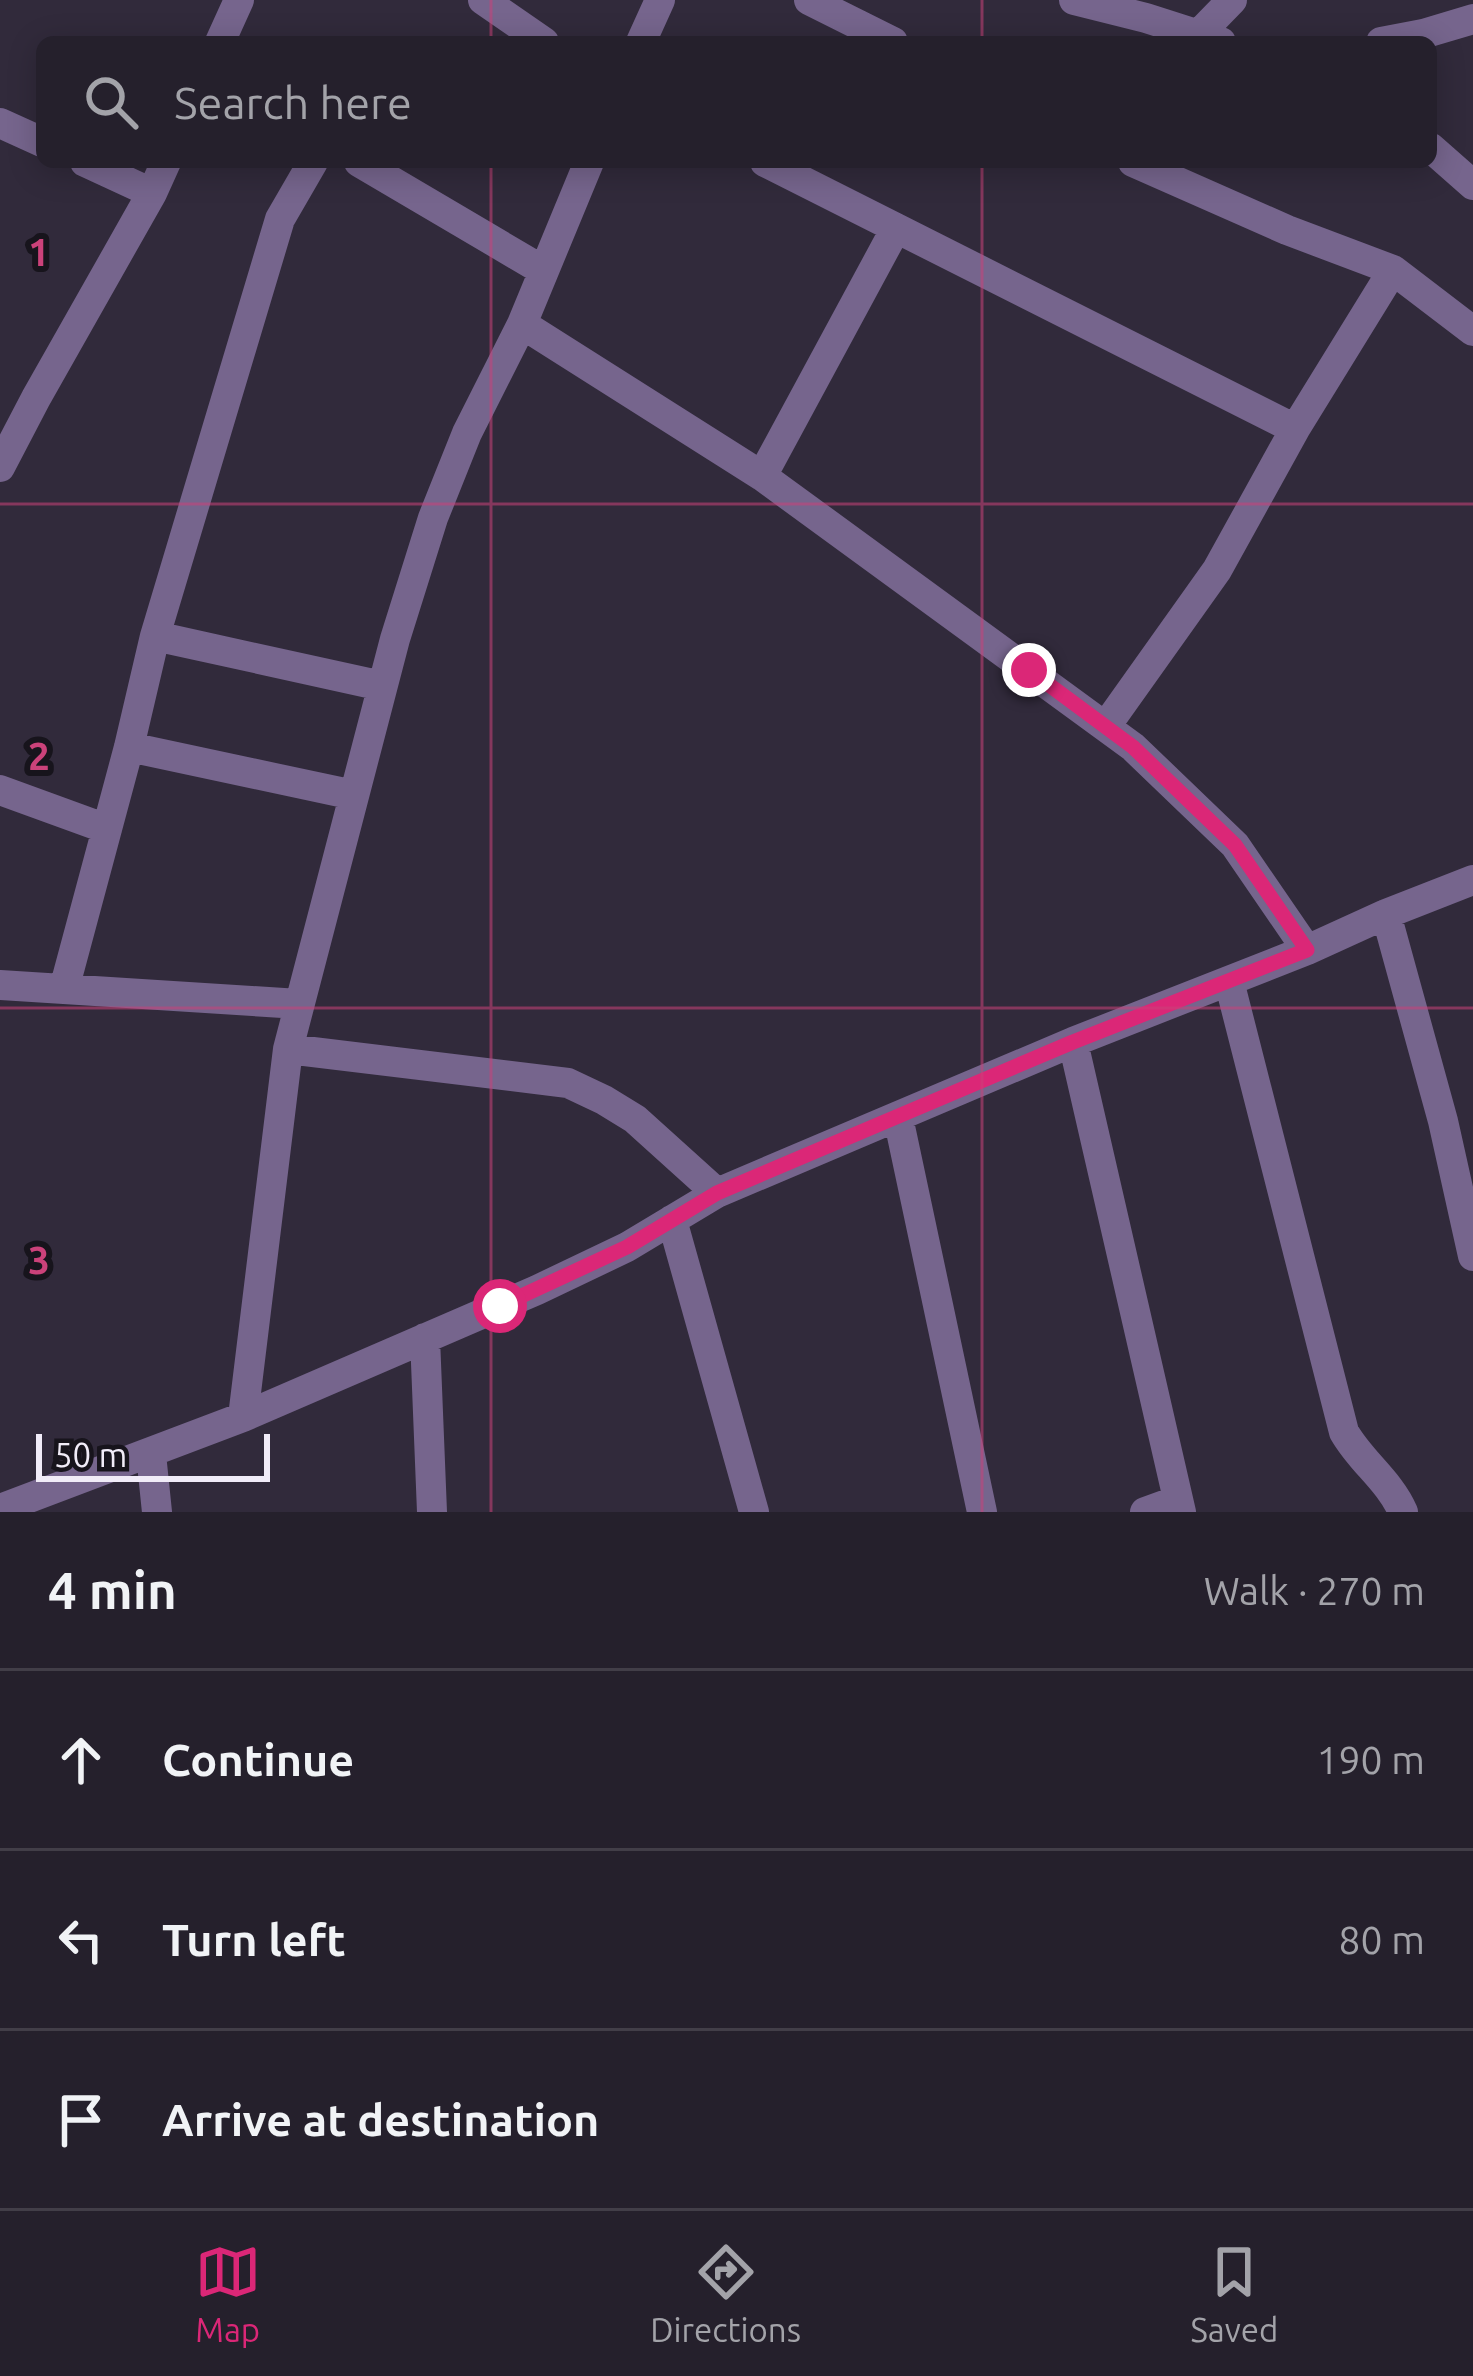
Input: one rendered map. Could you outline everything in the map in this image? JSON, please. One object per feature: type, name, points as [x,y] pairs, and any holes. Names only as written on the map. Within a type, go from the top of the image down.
[{"type":"street","points":[[223,36],[239,0]]},
{"type":"street","points":[[483,0],[535,36]]},
{"type":"street","points":[[644,36],[660,0]]},
{"type":"street","points":[[809,0],[881,36]]},
{"type":"street","points":[[1074,0],[1203,36]]},
{"type":"street","points":[[1211,36],[1232,0]]},
{"type":"street","points":[[1412,36],[1473,19]]},
{"type":"street","points":[[0,124],[36,139]]},
{"type":"street","points":[[1437,153],[1473,185]]},
{"type":"street","points":[[98,168],[152,194]]},
{"type":"street","points":[[0,467],[163,168]]},
{"type":"street","points":[[64,989],[155,636],[280,220],[310,168]]},
{"type":"street","points":[[369,168],[544,271]]},
{"type":"street","points":[[243,1417],[288,1049],[382,686],[433,518],[587,168]]},
{"type":"street","points":[[777,168],[1295,429]]},
{"type":"street","points":[[1147,168],[1393,270],[1473,331]]},
{"type":"street","points":[[762,476],[896,228]]},
{"type":"street","points":[[1106,726],[1216,570],[1295,429],[1393,270]]},
{"type":"street","points":[[522,324],[762,476],[1133,747],[1235,845],[1307,950]]},
{"type":"street","points":[[155,636],[382,686]]},
{"type":"street","points":[[129,747],[354,795]]},
{"type":"street","points":[[0,790],[107,829]]},
{"type":"street","points":[[0,1509],[243,1417],[627,1247],[717,1193],[1473,880]]},
{"type":"street","points":[[1386,914],[1443,1120],[1473,1256]]},
{"type":"street","points":[[1229,980],[1344,1432],[1356,1453],[1390,1487],[1403,1512]]},
{"type":"street","points":[[0,985],[299,1004]]},
{"type":"street","points":[[1073,1042],[1180,1506],[1144,1512]]},
{"type":"street","points":[[288,1049],[568,1083],[634,1119],[717,1193]]},
{"type":"street","points":[[898,1117],[982,1512]]},
{"type":"street","points":[[672,1220],[754,1512]]},
{"type":"street","points":[[425,1338],[432,1512]]},
{"type":"street","points":[[151,1454],[157,1512]]},
{"type":"route","points":[[500,1306],[627,1247],[717,1193],[1073,1042],[1307,950],[1235,845],[1133,747],[1029,670]]}]
